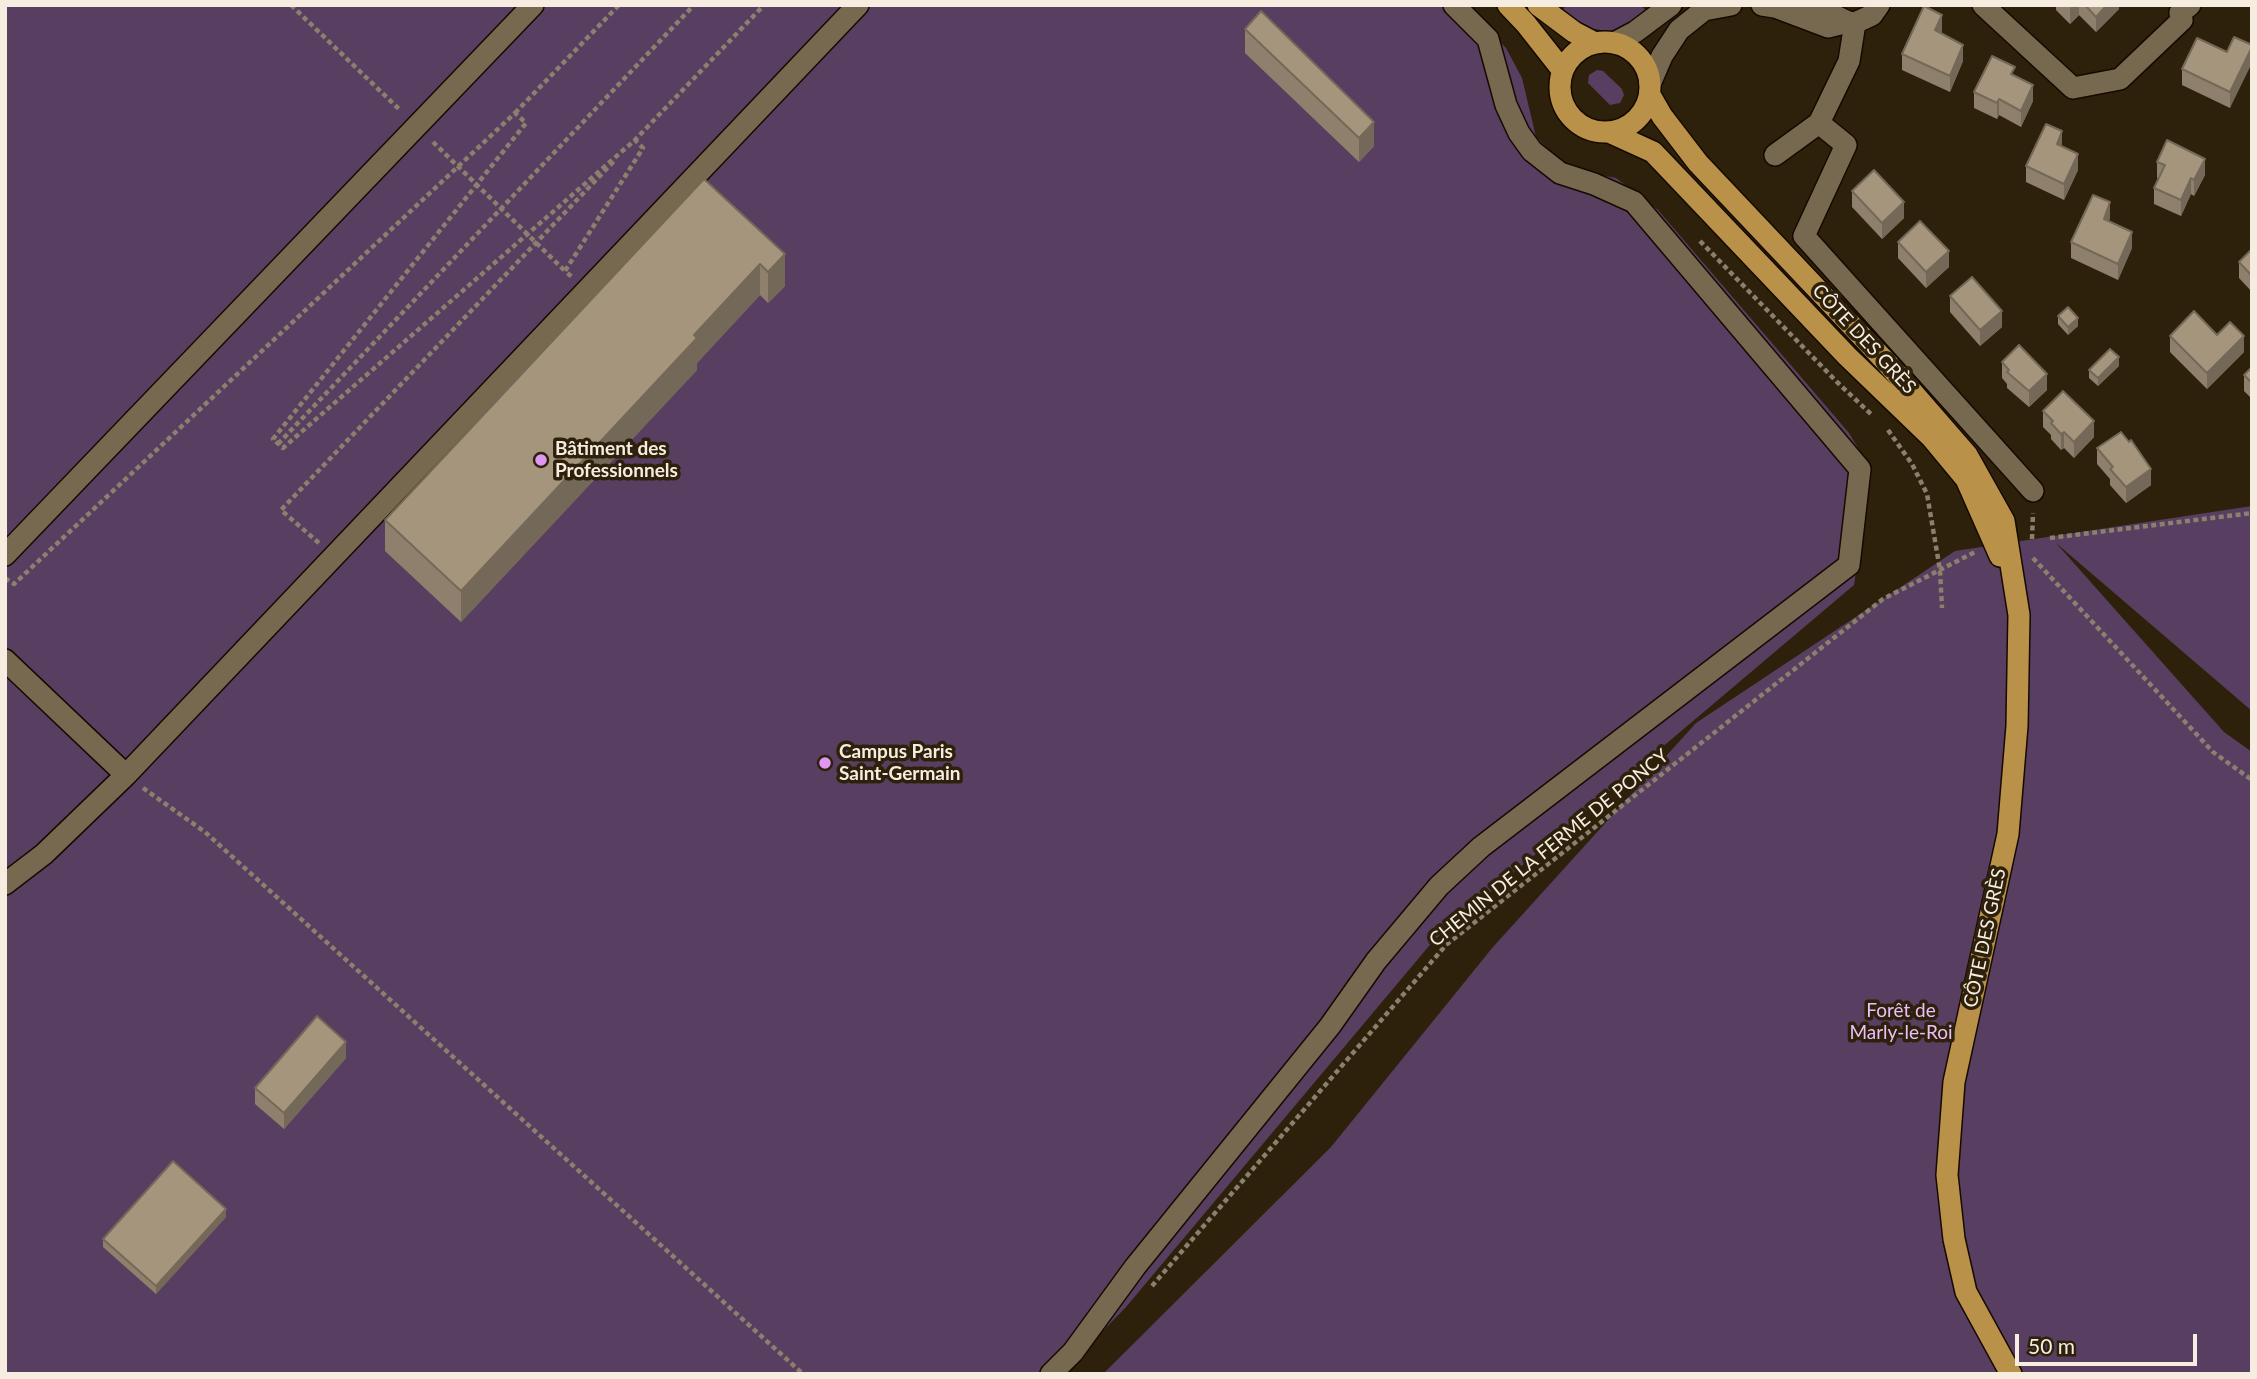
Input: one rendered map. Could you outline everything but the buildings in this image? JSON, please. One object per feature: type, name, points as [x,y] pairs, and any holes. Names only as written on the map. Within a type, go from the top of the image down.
[{"type":"main road","points":[[1508,5],[1563,71]]},
{"type":"main road","points":[[1538,5],[1574,32],[1605,43],[1624,46],[1636,54],[1645,66],[1650,90],[1645,109],[1635,121],[1623,129],[1608,132],[1593,131],[1580,125],[1569,114],[1562,101],[1560,86],[1563,71],[1571,58],[1581,49],[1605,43]]},
{"type":"main road","name":"CÔTE DES GRÈS","points":[[1650,90],[1662,116],[1698,163],[1887,363],[1967,455],[2004,521],[2019,615],[2017,726],[2008,834],[1954,1082],[1947,1175],[1954,1239],[1966,1292],[2011,1374]]},
{"type":"main road","name":"CÔTE DES GRÈS","points":[[1608,132],[1653,152],[1847,356],[1932,438],[1966,479],[1995,542],[2019,615]]},
{"type":"street","points":[[5,555],[533,5]]},
{"type":"street","points":[[5,884],[44,853],[126,775],[858,5]]},
{"type":"street","points":[[1051,1374],[1073,1352],[1135,1267],[1330,1026],[1376,961],[1439,886],[1481,847],[1849,565],[1860,469],[1634,202],[1594,184],[1560,173],[1532,151],[1519,133],[1506,105],[1488,39],[1454,5]]},
{"type":"street","points":[[1605,43],[1644,26],[1671,5]]},
{"type":"street","points":[[1650,90],[1662,56],[1679,30],[1704,10],[1731,5]]},
{"type":"street","points":[[1762,5],[1775,7],[1828,27],[1872,15],[1879,5]]},
{"type":"street","points":[[1813,5],[1851,22]]},
{"type":"street","points":[[1983,5],[2073,88],[2120,79],[2182,20],[2185,9]]},
{"type":"street","points":[[1775,155],[1819,123],[1849,61],[1851,22]]},
{"type":"street","points":[[1819,123],[1846,145],[1804,236],[2033,491]]},
{"type":"street","points":[[5,660],[126,775]]},
{"type":"path","points":[[290,5],[586,290]]},
{"type":"path","points":[[5,578],[14,584],[516,113],[620,5]]},
{"type":"path","points":[[278,444],[694,5]]},
{"type":"path","points":[[333,556],[281,510],[764,5]]},
{"type":"path","points":[[516,113],[526,123],[281,429],[274,439],[283,448],[635,140]]},
{"type":"path","points":[[565,271],[643,148],[635,140]]},
{"type":"path","points":[[1697,239],[1837,382],[1889,431],[1912,464],[1927,494],[1940,570],[1942,608]]},
{"type":"path","points":[[2031,542],[2033,491]]},
{"type":"path","points":[[2050,538],[2252,513]]},
{"type":"path","name":"CHEMIN DE LA FERME DE PONCY","points":[[1148,1291],[1446,945],[1883,599],[1995,542]]},
{"type":"path","points":[[2031,555],[2213,752],[2252,780]]},
{"type":"path","points":[[126,775],[205,832],[803,1374]]},
{"type":"green space","name":"Campus Paris Saint-Germain","points":[[5,5],[1464,5],[1506,48],[1522,78],[1536,137],[1559,160],[1585,172],[1616,178],[1658,210],[1849,433],[1867,463],[1869,483],[1854,585],[1434,940],[1126,1307],[1061,1374],[5,1374]]},
{"type":"green space","points":[[1567,5],[1639,5],[1650,13],[1617,31],[1608,31],[1581,27],[1557,15]]},
{"type":"green space","points":[[1597,70],[1603,71],[1622,89],[1624,95],[1620,103],[1610,105],[1588,83],[1589,75]]},
{"type":"green space","name":"Forêt de Marly-le-Roi","points":[[2252,506],[2252,711],[2056,543],[2224,732],[2252,752],[2252,1374],[1103,1374],[1331,1147],[1493,947],[1696,723],[1955,551]]},
{"type":"place","name":"Bâtiment des Professionnels","points":[[541,460]]},
{"type":"place","name":"Campus Paris Saint-Germain","points":[[825,763]]}]
